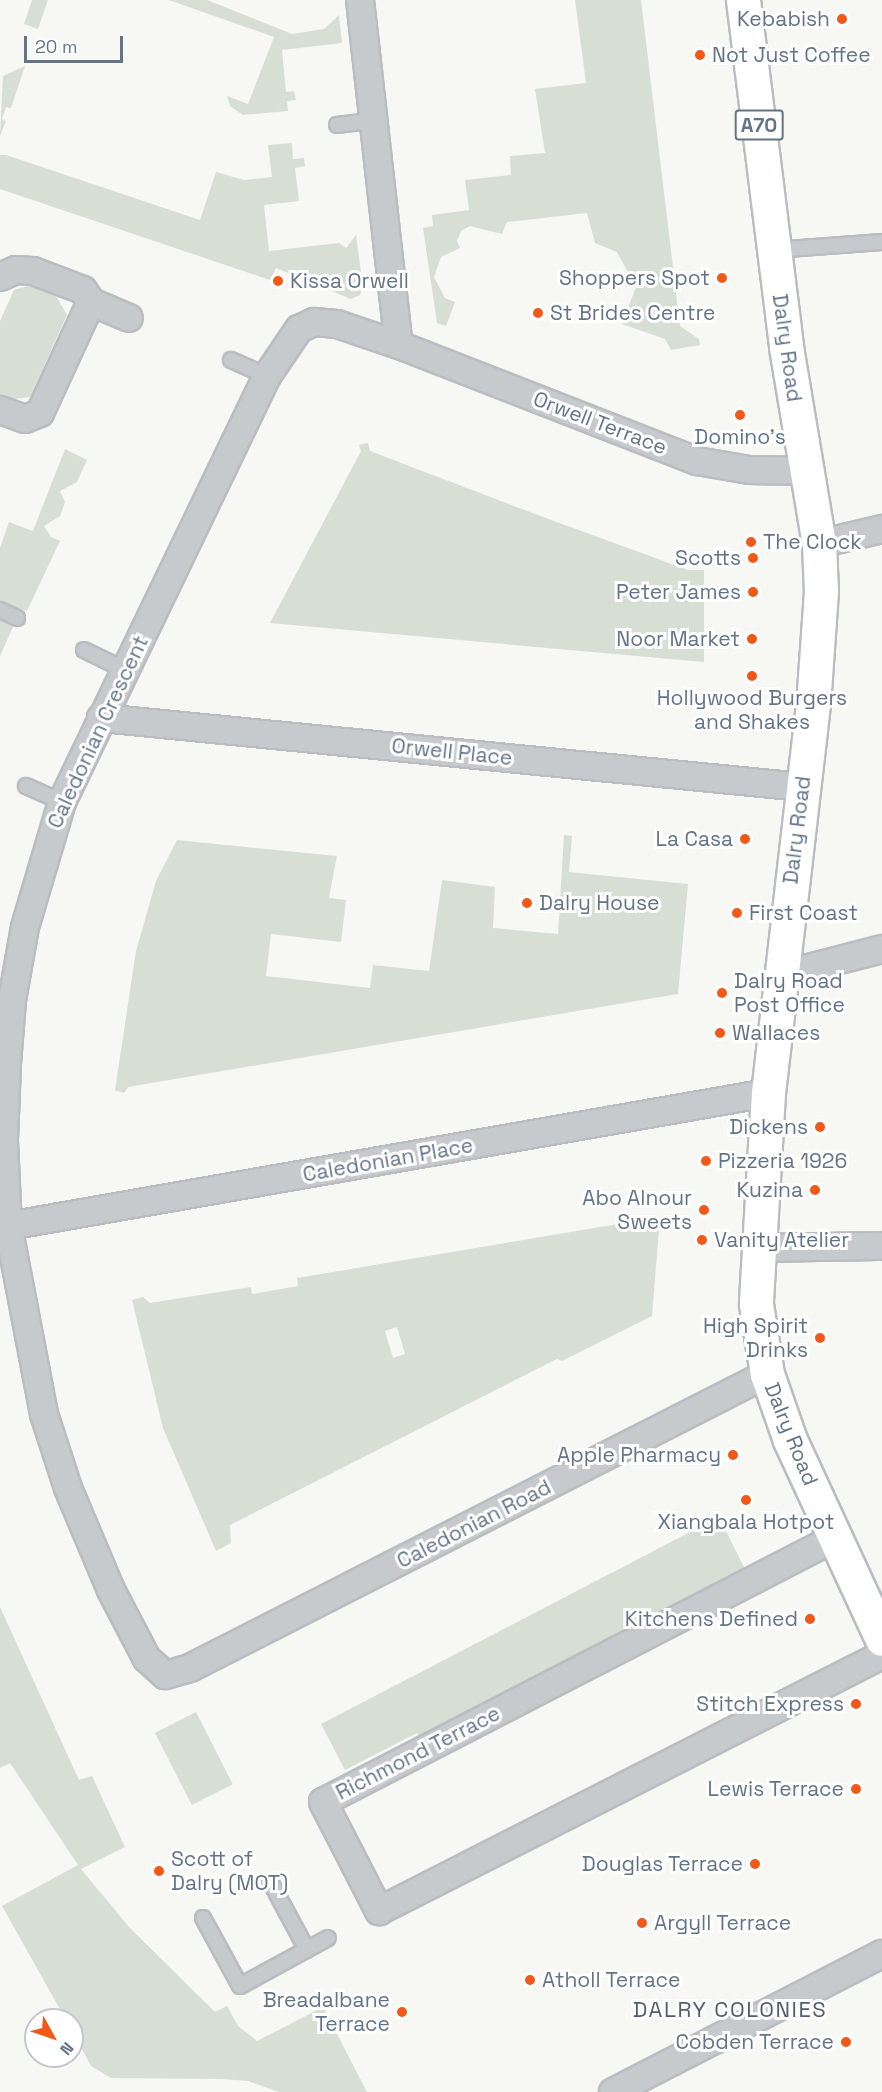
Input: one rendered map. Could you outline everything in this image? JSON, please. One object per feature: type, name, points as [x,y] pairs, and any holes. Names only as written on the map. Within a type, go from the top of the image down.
[{"type":"main road","name":"Dalry Road","points":[[743,0],[774,250],[819,544],[820,630],[768,1093],[757,1248],[756,1304],[767,1374],[790,1440],[882,1639]]},
{"type":"street","points":[[360,0],[399,345]]},
{"type":"street","points":[[0,277],[16,270],[33,271],[82,290],[91,302],[129,318]]},
{"type":"street","points":[[0,410],[25,419],[40,413],[91,302]]},
{"type":"street","name":"Orwell Terrace","points":[[314,322],[337,324],[399,345],[698,461],[749,470],[807,471]]},
{"type":"street","name":"Caledonian Crescent","points":[[180,1673],[165,1675],[147,1659],[111,1590],[68,1488],[36,1383],[8,1226],[4,1121],[12,1000],[31,903],[62,802],[267,376],[299,329],[314,322]]},
{"type":"street","points":[[819,544],[882,529]]},
{"type":"street","name":"Orwell Place","points":[[101,718],[802,787]]},
{"type":"street","points":[[781,975],[882,949]]},
{"type":"street","name":"Caledonian Place","points":[[8,1226],[768,1093]]},
{"type":"street","points":[[757,1248],[882,1246]]},
{"type":"street","name":"Caledonian Road","points":[[180,1673],[767,1374]]},
{"type":"street","name":"Richmond Terrace","points":[[834,1538],[323,1802],[375,1913],[882,1655]]},
{"type":"street","points":[[613,2092],[882,1954]]},
{"type":"lane","points":[[337,125],[375,120]]},
{"type":"lane","points":[[774,250],[882,242]]},
{"type":"lane","points":[[231,360],[267,376]]},
{"type":"lane","points":[[0,610],[17,618]]},
{"type":"lane","points":[[84,650],[125,670]]},
{"type":"lane","points":[[26,786],[62,802]]},
{"type":"lane","points":[[270,1881],[307,1950]]},
{"type":"lane","points":[[204,1918],[240,1986],[328,1938]]},
{"type":"shaded area","points":[[32,0],[48,0],[38,29],[24,24]]},
{"type":"shaded area","points":[[169,0],[207,0],[292,34],[324,29],[339,15],[342,43],[282,50],[286,92],[294,91],[296,100],[287,101],[288,111],[243,115],[230,106],[227,96],[248,104],[274,37]]},
{"type":"shaded area","points":[[575,0],[641,0],[680,326],[699,339],[700,345],[671,350],[665,339],[622,324],[636,287],[617,252],[595,243],[587,213],[507,222],[502,234],[470,226],[461,231],[457,241],[460,248],[441,257],[434,277],[445,298],[455,302],[446,326],[437,323],[423,228],[433,226],[432,215],[469,210],[465,180],[511,175],[510,156],[545,153],[535,89],[586,83]]},
{"type":"shaded area","points":[[25,66],[11,108],[6,107],[2,119],[6,121],[0,136],[3,76]]},
{"type":"shaded area","points":[[292,143],[293,159],[304,158],[305,166],[295,168],[299,201],[264,205],[269,251],[339,243],[346,248],[356,235],[363,287],[360,295],[351,299],[276,268],[270,280],[0,189],[0,155],[6,155],[200,220],[216,172],[244,180],[272,177],[268,145]]},
{"type":"shaded area","points":[[28,286],[55,294],[67,315],[30,397],[6,400],[0,398],[0,321],[14,290]]},
{"type":"shaded area","points":[[368,443],[370,451],[535,514],[688,570],[704,570],[704,662],[270,623],[361,451],[359,445]]},
{"type":"shaded area","points":[[65,449],[87,460],[77,482],[60,491],[65,502],[60,516],[44,526],[51,537],[60,541],[27,611],[21,609],[0,656],[0,548],[9,522],[33,531]]},
{"type":"shaded area","points":[[564,835],[572,836],[569,872],[688,884],[678,994],[128,1087],[124,1093],[115,1090],[136,951],[156,881],[177,840],[337,856],[329,898],[346,900],[341,942],[271,934],[266,976],[370,988],[373,965],[429,971],[442,880],[495,887],[493,928],[558,934]]},
{"type":"shaded area","points":[[666,1216],[666,1224],[659,1229],[652,1316],[562,1361],[557,1359],[230,1525],[231,1543],[216,1551],[163,1428],[132,1300],[143,1297],[150,1303],[251,1287],[252,1294],[298,1286],[297,1278]],"holes":[[[397,1327],[405,1354],[393,1358],[385,1331]]]},
{"type":"shaded area","points":[[719,1517],[746,1571],[420,1738],[417,1733],[345,1770],[321,1724]]},
{"type":"shaded area","points":[[0,1607],[79,1780],[92,1776],[125,1847],[81,1869],[129,1927],[215,2012],[227,2006],[238,2026],[257,2041],[323,2007],[367,2092],[279,2092],[248,2081],[223,2079],[111,2078],[91,2066],[84,2053],[84,2008],[59,2008],[2,1906],[78,1865],[10,1763],[0,1768]]},
{"type":"shaded area","points":[[196,1712],[233,1784],[192,1805],[155,1733]]},
{"type":"place","name":"Kebabish","points":[[842,19]]},
{"type":"place","name":"Not Just Coffee","points":[[700,55]]},
{"type":"place","name":"Shoppers Spot","points":[[722,278]]},
{"type":"place","name":"Kissa Orwell","points":[[278,281]]},
{"type":"place","name":"St Brides Centre","points":[[538,313]]},
{"type":"place","name":"Domino's","points":[[740,415]]},
{"type":"place","name":"The Clock","points":[[751,542]]},
{"type":"place","name":"Scotts","points":[[753,558]]},
{"type":"place","name":"Peter James","points":[[753,592]]},
{"type":"place","name":"Noor Market","points":[[752,639]]},
{"type":"place","name":"Hollywood Burgers and Shakes","points":[[752,676]]},
{"type":"place","name":"La Casa","points":[[745,839]]},
{"type":"place","name":"Dalry House","points":[[527,903]]},
{"type":"place","name":"First Coast","points":[[737,913]]},
{"type":"place","name":"Dalry Road Post Office","points":[[722,993]]},
{"type":"place","name":"Wallaces","points":[[720,1033]]},
{"type":"place","name":"Dickens","points":[[820,1127]]},
{"type":"place","name":"Pizzeria 1926","points":[[706,1161]]},
{"type":"place","name":"Kuzina","points":[[815,1190]]},
{"type":"place","name":"Abo Alnour Sweets","points":[[704,1210]]},
{"type":"place","name":"Vanity Atelier","points":[[702,1240]]},
{"type":"place","name":"High Spirit Drinks","points":[[820,1338]]},
{"type":"place","name":"Apple Pharmacy","points":[[733,1455]]},
{"type":"place","name":"Xiangbala Hotpot","points":[[746,1500]]},
{"type":"place","name":"Kitchens Defined","points":[[810,1619]]},
{"type":"place","name":"Stitch Express","points":[[856,1704]]},
{"type":"place","name":"Lewis Terrace","points":[[856,1789]]},
{"type":"place","name":"Douglas Terrace","points":[[755,1864]]},
{"type":"place","name":"Scott of Dalry (MOT)","points":[[159,1871]]},
{"type":"place","name":"Argyll Terrace","points":[[642,1923]]},
{"type":"place","name":"Atholl Terrace","points":[[530,1980]]},
{"type":"place","name":"Breadalbane Terrace","points":[[402,2012]]},
{"type":"place","name":"Cobden Terrace","points":[[846,2042]]},
{"type":"district","name":"DALRY COLONIES","points":[[730,2010]]}]
